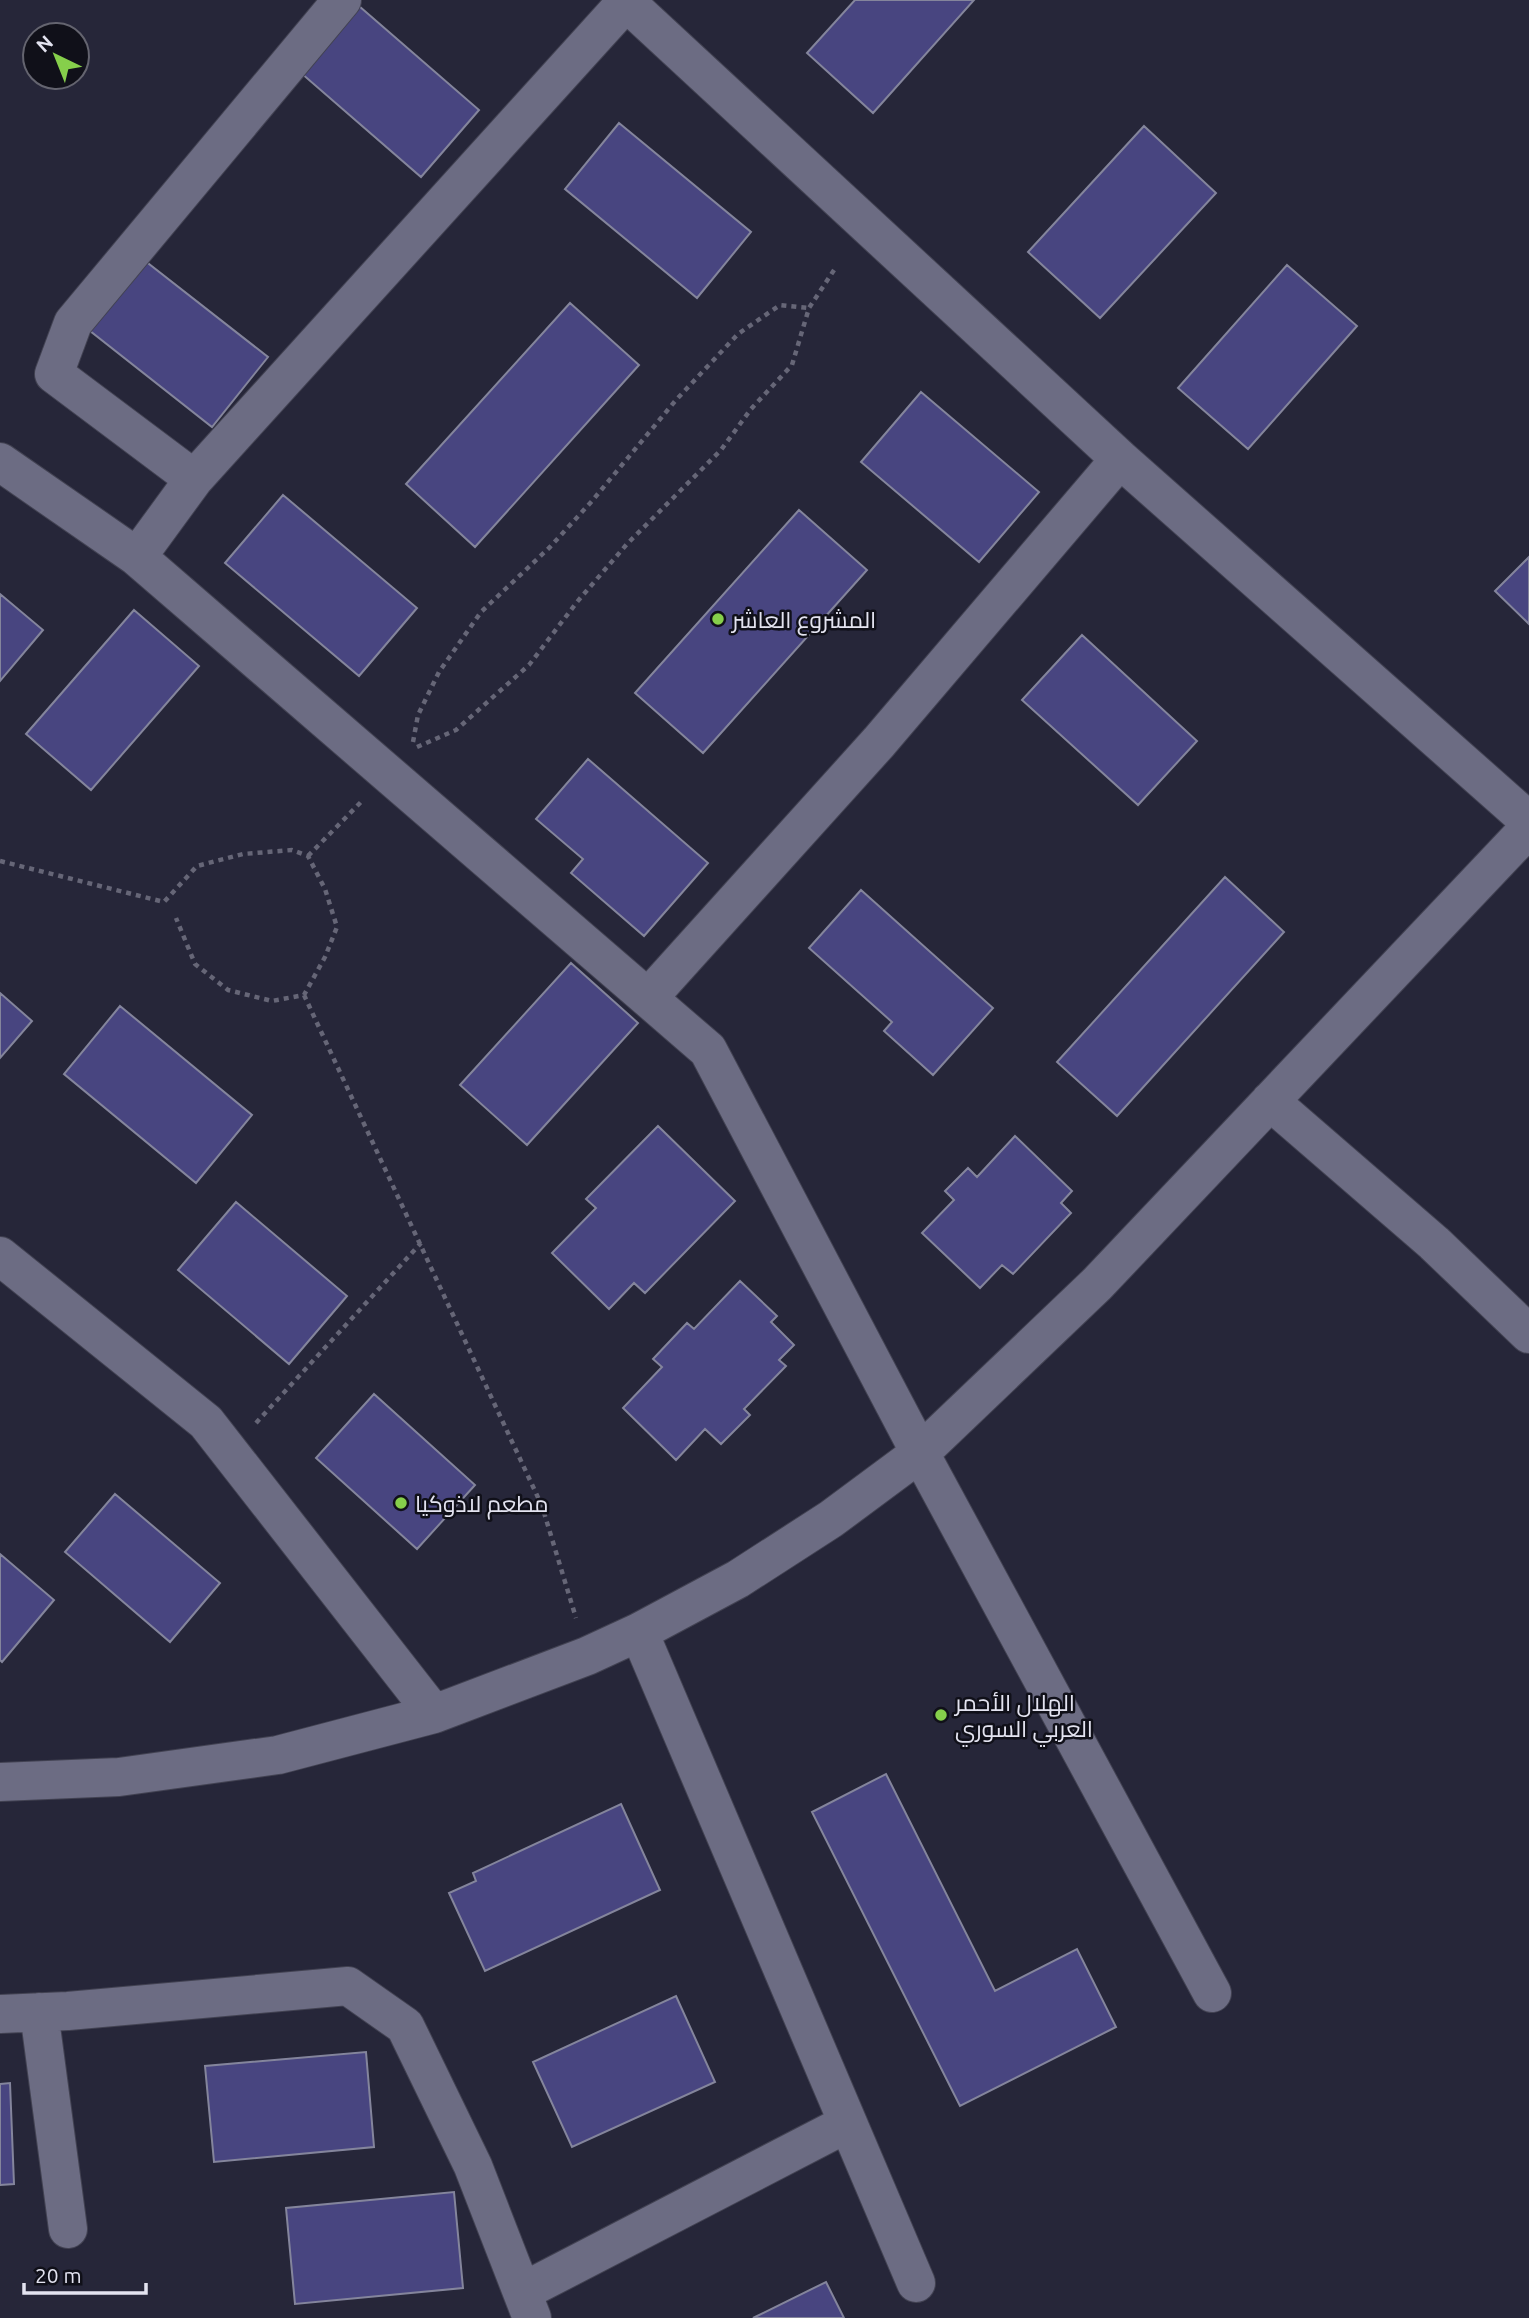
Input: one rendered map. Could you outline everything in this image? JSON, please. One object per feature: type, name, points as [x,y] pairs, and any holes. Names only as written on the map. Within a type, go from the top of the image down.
[{"type":"street","points":[[194,480],[54,374],[73,323],[342,0]]},
{"type":"street","points":[[137,557],[194,480],[625,1],[1120,459],[1529,821]]},
{"type":"street","points":[[648,998],[879,742],[1120,459]]},
{"type":"street","points":[[0,462],[137,557],[708,1050],[920,1453],[1212,1993]]},
{"type":"street","points":[[0,1782],[119,1777],[278,1755],[434,1714],[587,1656],[639,1632],[737,1579],[831,1519],[920,1453],[1097,1284],[1529,828]]},
{"type":"street","points":[[1270,1101],[1434,1243],[1529,1334]]},
{"type":"street","points":[[0,1256],[206,1422],[434,1714]]},
{"type":"street","points":[[639,1632],[916,2283]]},
{"type":"street","points":[[0,2014],[348,1986],[405,2026],[473,2166],[527,2305],[848,2123]]},
{"type":"street","points":[[39,2012],[68,2229]]},
{"type":"path","points":[[809,308],[780,305],[738,334],[668,408],[592,501],[550,547],[481,612],[439,671],[418,715],[412,750],[456,730],[529,665],[577,602],[627,544],[721,450],[751,409],[792,365],[809,308],[836,267]]},
{"type":"path","points":[[0,861],[164,902],[197,866],[243,853],[292,850],[308,856],[324,889],[337,927],[325,957],[304,995]]},
{"type":"path","points":[[176,918],[195,964],[228,990],[272,1001],[304,995]]},
{"type":"path","points":[[304,995],[542,1506],[587,1656]]},
{"type":"path","points":[[248,1431],[421,1243]]},
{"type":"building","points":[[855,0],[974,0],[873,113],[807,53]]},
{"type":"building","points":[[359,6],[479,110],[421,177],[301,73]]},
{"type":"building","points":[[619,123],[751,232],[697,298],[565,189]]},
{"type":"building","points":[[1144,126],[1216,193],[1100,318],[1028,252]]},
{"type":"building","points":[[135,253],[268,357],[212,427],[80,323]]},
{"type":"building","points":[[1287,265],[1357,326],[1248,449],[1178,388]]},
{"type":"building","points":[[570,303],[639,365],[475,547],[406,484]]},
{"type":"building","points":[[921,392],[1039,492],[979,562],[861,462]]},
{"type":"building","points":[[283,495],[417,608],[359,676],[225,563]]},
{"type":"building","points":[[799,510],[867,570],[703,753],[635,693]]},
{"type":"building","points":[[1529,557],[1529,624],[1495,591]]},
{"type":"building","points":[[0,594],[43,630],[0,681]]},
{"type":"building","points":[[134,610],[199,666],[91,790],[26,734]]},
{"type":"building","points":[[1082,635],[1197,741],[1138,805],[1022,700]]},
{"type":"building","points":[[588,759],[708,863],[644,936],[571,873],[583,859],[536,819]]},
{"type":"building","points":[[1225,877],[1284,932],[1117,1116],[1057,1062]]},
{"type":"building","points":[[861,890],[993,1008],[933,1075],[884,1031],[892,1022],[809,948]]},
{"type":"building","points":[[571,963],[638,1023],[527,1145],[460,1085]]},
{"type":"building","points":[[0,993],[32,1021],[0,1058]]},
{"type":"building","points":[[120,1006],[252,1115],[196,1183],[64,1074]]},
{"type":"building","points":[[658,1126],[735,1201],[645,1293],[634,1283],[609,1309],[552,1253],[596,1208],[586,1199]]},
{"type":"building","points":[[1015,1136],[1072,1191],[1061,1203],[1071,1213],[1013,1274],[1002,1265],[980,1288],[922,1233],[954,1200],[945,1191],[968,1168],[977,1177]]},
{"type":"building","points":[[236,1202],[347,1296],[289,1364],[178,1270]]},
{"type":"building","points":[[740,1281],[777,1316],[771,1322],[794,1345],[779,1360],[786,1366],[744,1409],[750,1415],[721,1444],[705,1429],[676,1460],[623,1408],[662,1367],[653,1359],[687,1323],[694,1329]]},
{"type":"building","points":[[374,1394],[475,1485],[417,1549],[316,1458]]},
{"type":"building","points":[[115,1494],[220,1583],[170,1642],[65,1552]]},
{"type":"building","points":[[0,1554],[54,1600],[2,1662],[0,1660]]},
{"type":"building","points":[[886,1774],[995,1991],[1077,1949],[1116,2027],[960,2106],[812,1812]]},
{"type":"building","points":[[621,1804],[660,1890],[485,1971],[449,1893],[476,1881],[473,1873]]},
{"type":"building","points":[[676,1996],[715,2082],[572,2147],[533,2062]]},
{"type":"building","points":[[366,2052],[374,2147],[214,2162],[205,2066]]},
{"type":"building","points":[[10,2083],[14,2184],[0,2185],[0,2084]]},
{"type":"building","points":[[454,2192],[463,2288],[295,2304],[286,2208]]},
{"type":"building","points":[[826,2282],[844,2318],[753,2318]]},
{"type":"place","name":"المشروع العاشر","points":[[718,619]]},
{"type":"place","name":"مطعم لاذوكيا","points":[[401,1503]]},
{"type":"place","name":"الهلال الأحمر العربي السوري","points":[[941,1715]]}]
